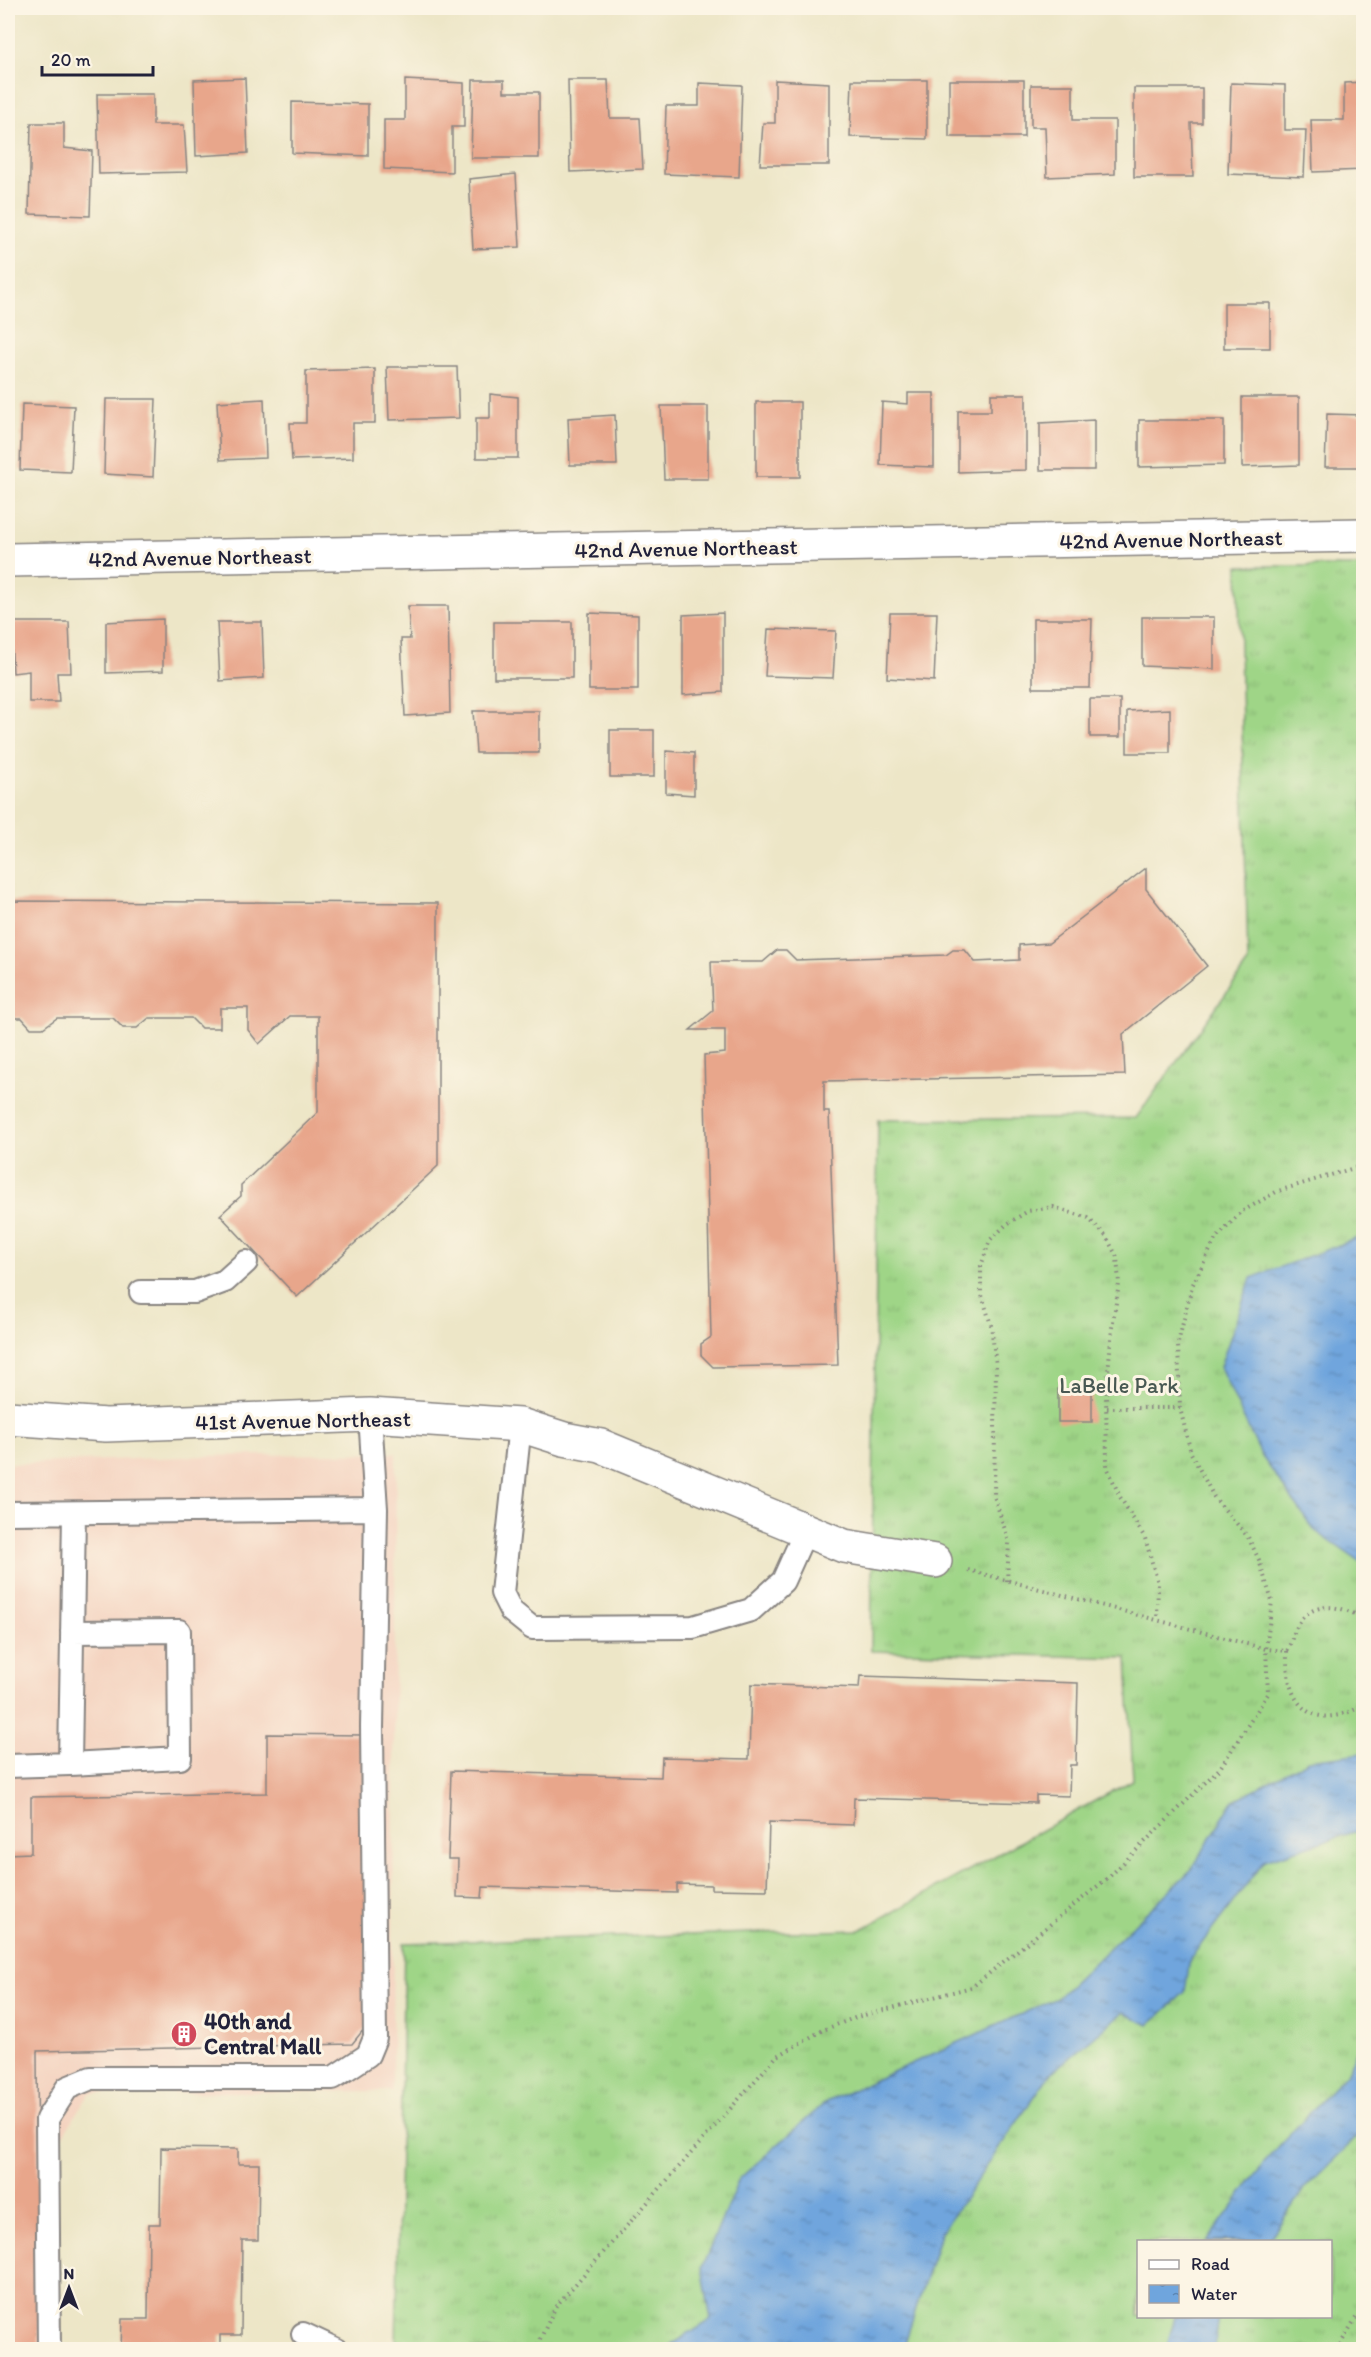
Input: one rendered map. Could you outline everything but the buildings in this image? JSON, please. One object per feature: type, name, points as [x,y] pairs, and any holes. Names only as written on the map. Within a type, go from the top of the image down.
[{"type":"street","name":"42nd Avenue Northeast","points":[[8,560],[1364,535]]},
{"type":"street","name":"41st Avenue Northeast","points":[[8,1419],[106,1425],[370,1415],[520,1425],[564,1439],[601,1446],[844,1546],[935,1561]]},
{"type":"lane","points":[[141,1292],[195,1292],[225,1281],[246,1262]]},
{"type":"lane","points":[[49,2349],[47,2119],[66,2088],[91,2078],[333,2078],[368,2055],[375,2038],[372,1727],[376,1509],[370,1415]]},
{"type":"lane","points":[[520,1425],[502,1593],[511,1611],[532,1628],[693,1627],[751,1610],[783,1581],[806,1530]]},
{"type":"lane","points":[[8,1513],[376,1509]]},
{"type":"lane","points":[[70,1764],[74,1512]]},
{"type":"lane","points":[[8,1766],[180,1758],[179,1631],[72,1632]]},
{"type":"lane","points":[[303,2334],[337,2349]]},
{"type":"path","points":[[535,2349],[556,2306],[776,2057],[823,2030],[856,2017],[972,1988],[1109,1877],[1220,1768],[1268,1694],[1266,1648],[1272,1601],[1260,1560],[1248,1537],[1214,1497],[1191,1452],[1180,1408],[1178,1343],[1192,1286],[1215,1240],[1241,1212],[1278,1191],[1364,1165]]},
{"type":"path","points":[[1006,1581],[1009,1542],[994,1496],[996,1365],[991,1325],[981,1292],[981,1266],[990,1240],[1007,1224],[1028,1211],[1053,1207],[1088,1218],[1106,1236],[1117,1257],[1119,1284],[1112,1328],[1107,1408],[1107,1467],[1120,1497],[1145,1539],[1158,1583],[1157,1620]]},
{"type":"path","points":[[1107,1408],[1180,1408]]},
{"type":"path","points":[[935,1561],[1266,1648],[1287,1651]]},
{"type":"path","points":[[1364,1620],[1344,1608],[1326,1606],[1312,1610],[1299,1623],[1287,1651],[1286,1672],[1293,1694],[1303,1710],[1322,1717],[1338,1716],[1364,1705]]},
{"type":"path","points":[[1337,2349],[1364,2304]]},
{"type":"shaded area","points":[[396,1453],[392,2091],[90,2093],[42,2167],[44,2350],[8,2349],[8,1464],[208,1456]]},
{"type":"green space","name":"LaBelle Park","points":[[1238,566],[1363,566],[1363,2349],[396,2350],[404,1943],[860,1930],[1133,1780],[1127,1658],[871,1651],[878,1120],[1136,1118],[1248,963]]},
{"type":"water","points":[[1364,1236],[1363,1564],[1314,1530],[1261,1455],[1220,1367],[1251,1278]]},
{"type":"water","points":[[1363,1753],[1363,1832],[1354,1832],[1265,1860],[1190,1959],[1185,1992],[1149,2025],[1123,2012],[1050,2074],[940,2234],[903,2349],[665,2349],[711,2320],[702,2267],[739,2179],[826,2102],[1057,1998],[1192,1869],[1233,1801],[1309,1760]]},
{"type":"water","points":[[1363,2037],[1363,2131],[1304,2189],[1269,2240],[1208,2240],[1267,2159],[1346,2074]]},
{"type":"water","points":[[1175,2318],[1219,2318],[1214,2349],[1166,2349]]},
{"type":"place","name":"40th and Central Mall","points":[[184,2034]]}]
